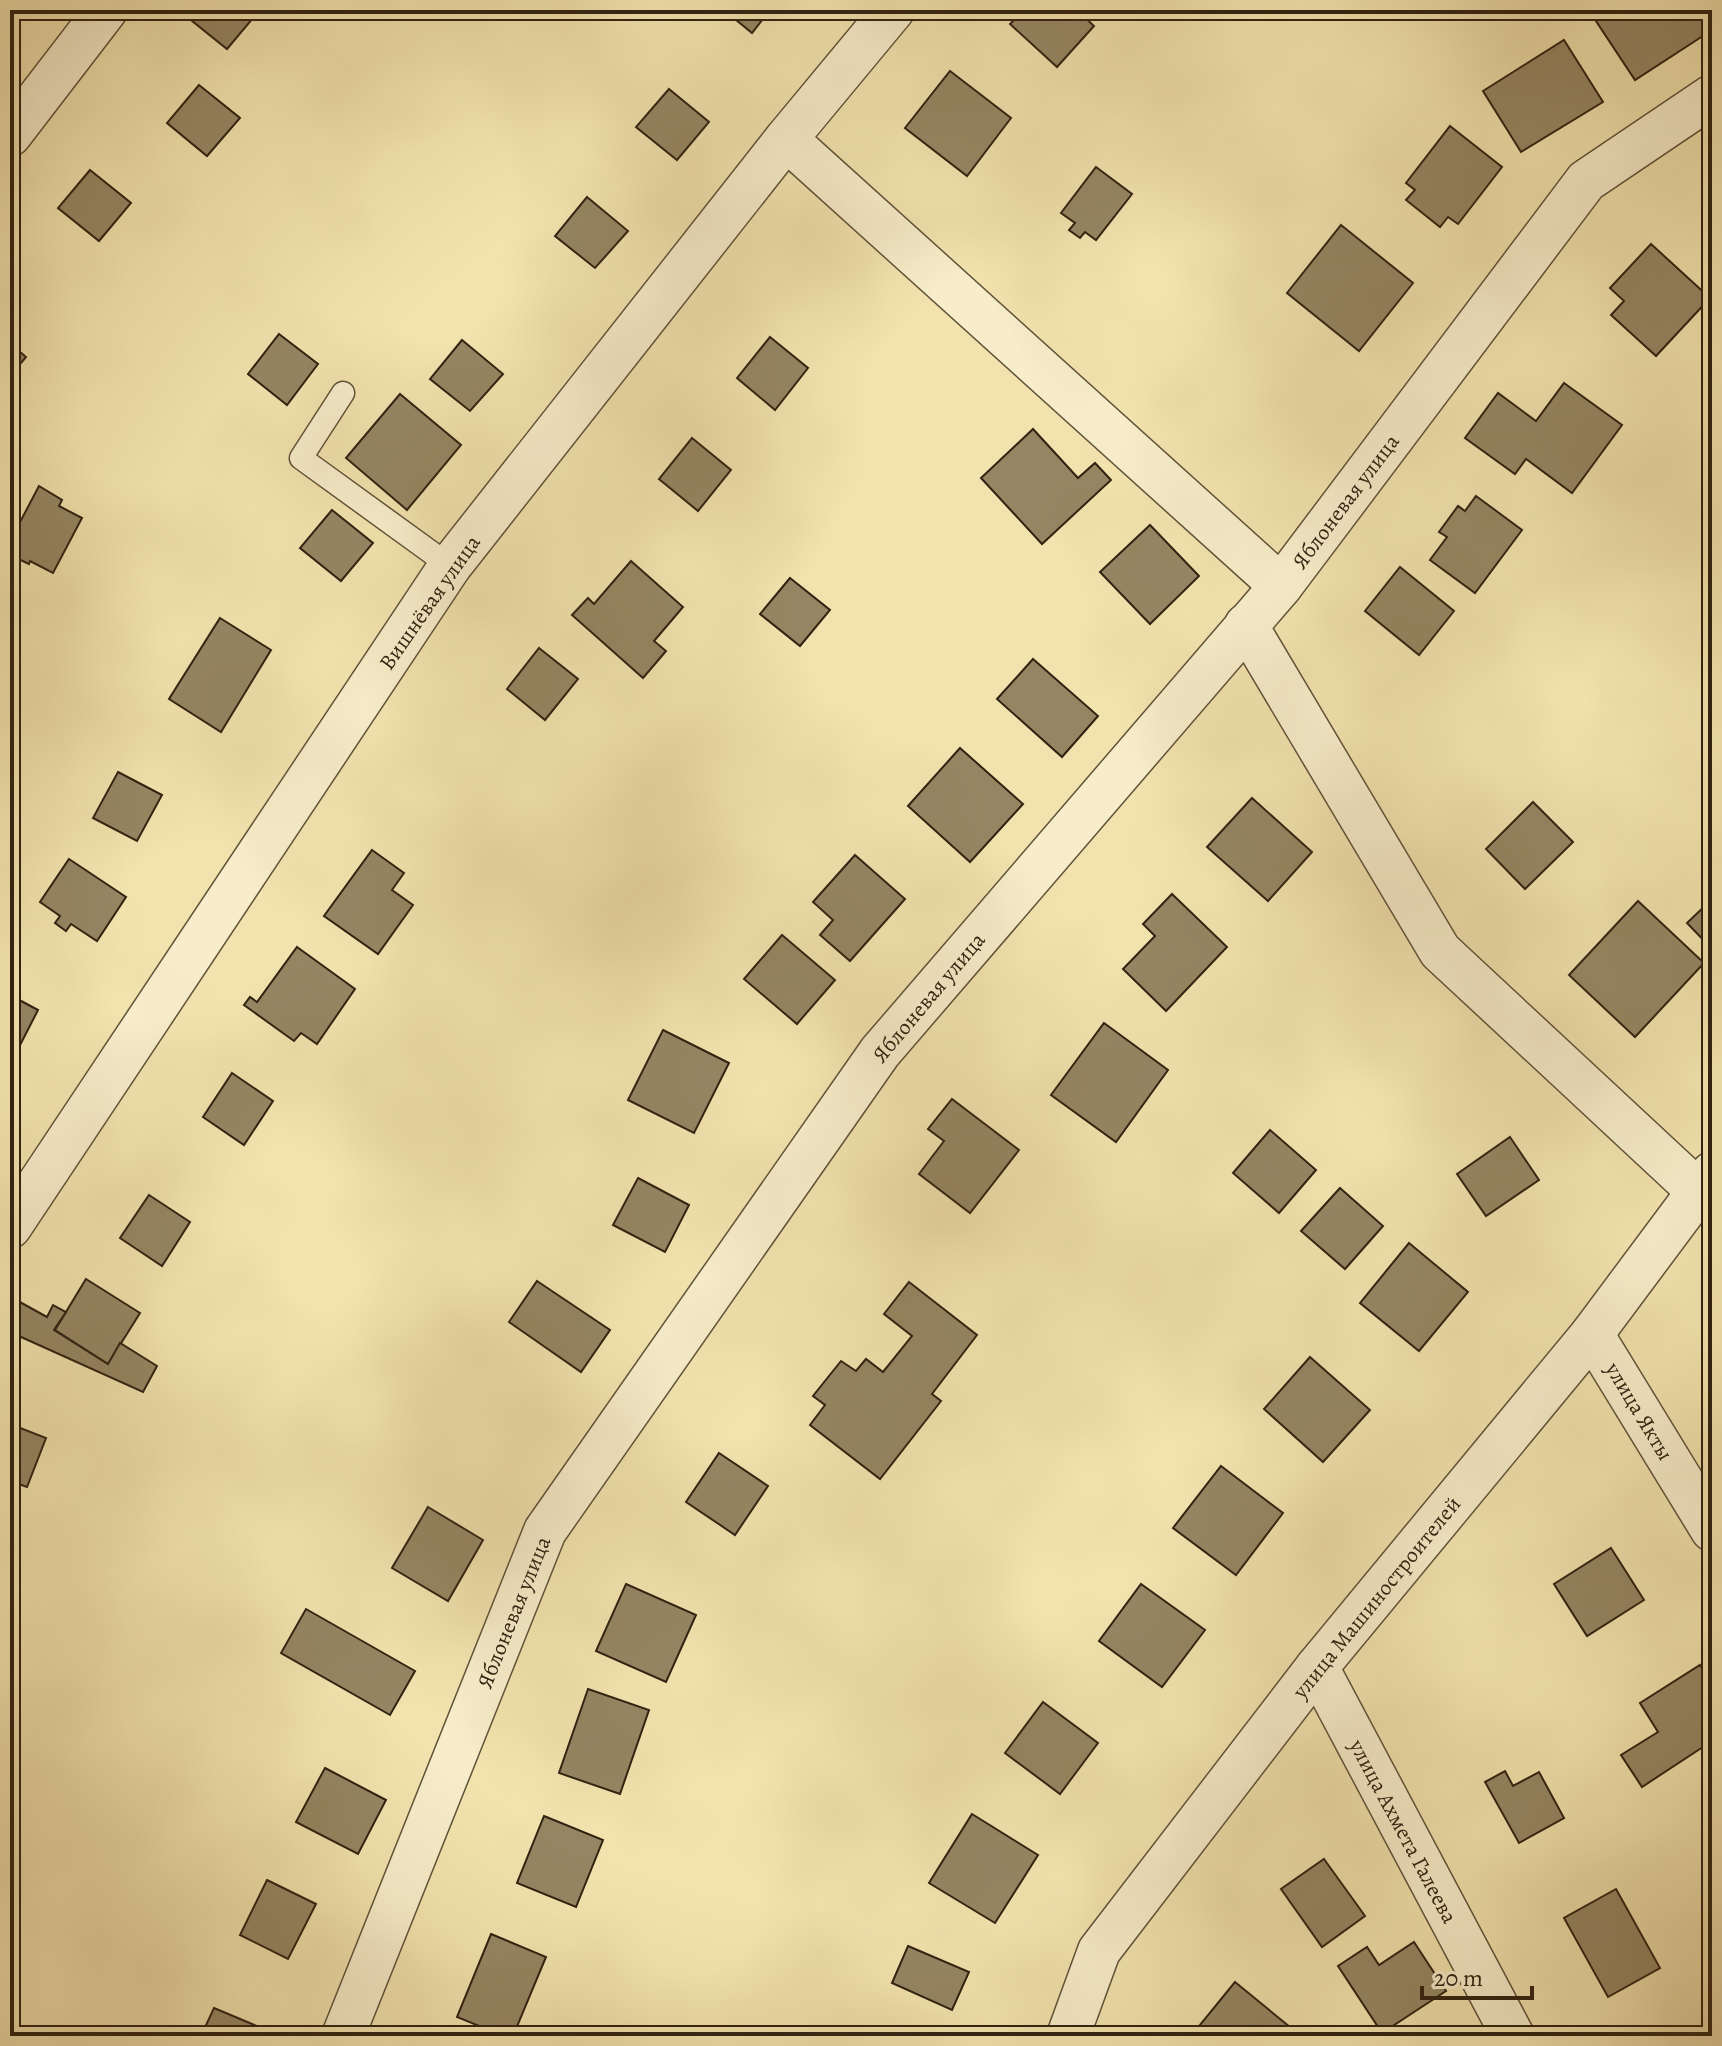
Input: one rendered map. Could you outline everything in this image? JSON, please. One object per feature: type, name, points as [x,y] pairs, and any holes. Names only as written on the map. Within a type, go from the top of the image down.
[{"type":"street","points":[[10,135],[106,10]]},
{"type":"street","name":"Вишнёвая улица","points":[[10,1227],[450,566],[786,139],[893,10]]},
{"type":"street","name":"Яблоневая улица","points":[[343,2036],[545,1531],[880,1052],[1281,586],[1586,181],[1712,96]]},
{"type":"street","points":[[786,139],[1281,586]]},
{"type":"street","points":[[1246,625],[1440,951],[1705,1182]]},
{"type":"street","name":"улица Машиностроителей","points":[[1068,2036],[1099,1951],[1317,1667],[1592,1334],[1705,1182]]},
{"type":"street","name":"улица Якты","points":[[1592,1334],[1712,1530]]},
{"type":"street","name":"улица Ахмета Галеева","points":[[1317,1667],[1513,2036]]},
{"type":"lane","points":[[343,393],[301,458],[450,566]]},
{"type":"building","points":[[191,10],[259,11],[227,49],[186,16]]},
{"type":"building","points":[[724,10],[770,10],[752,33]]},
{"type":"building","points":[[1018,10],[1077,10],[1094,26],[1057,67],[1010,24],[1021,13]]},
{"type":"building","points":[[1702,10],[1712,30],[1635,80],[1590,12]]},
{"type":"building","points":[[1564,40],[1603,102],[1521,152],[1483,91]]},
{"type":"building","points":[[950,71],[1011,118],[967,176],[905,128]]},
{"type":"building","points":[[199,85],[240,118],[207,156],[167,123]]},
{"type":"building","points":[[669,89],[709,122],[677,160],[636,127]]},
{"type":"building","points":[[1450,126],[1502,167],[1458,224],[1448,217],[1440,227],[1406,200],[1415,190],[1406,183]]},
{"type":"building","points":[[1096,167],[1132,194],[1096,240],[1085,232],[1080,238],[1069,230],[1075,223],[1061,213]]},
{"type":"building","points":[[90,170],[131,203],[99,241],[58,208]]},
{"type":"building","points":[[587,197],[628,231],[595,268],[555,236]]},
{"type":"building","points":[[1341,225],[1413,283],[1359,351],[1287,293]]},
{"type":"building","points":[[1651,244],[1710,298],[1656,356],[1611,315],[1624,301],[1610,288]]},
{"type":"building","points":[[279,334],[318,364],[287,405],[248,374]]},
{"type":"building","points":[[770,337],[808,368],[775,410],[737,378]]},
{"type":"building","points":[[462,340],[503,374],[470,411],[430,379]]},
{"type":"building","points":[[10,343],[26,357],[10,376]]},
{"type":"building","points":[[1564,383],[1622,425],[1572,493],[1526,459],[1515,474],[1465,438],[1498,393],[1536,421]]},
{"type":"building","points":[[400,394],[461,445],[407,510],[346,458]]},
{"type":"building","points":[[1033,429],[1078,478],[1095,463],[1111,480],[1042,544],[981,478]]},
{"type":"building","points":[[692,438],[731,470],[698,511],[659,479]]},
{"type":"building","points":[[39,486],[62,500],[59,506],[82,518],[53,573],[10,555],[10,520],[19,524]]},
{"type":"building","points":[[1476,496],[1522,530],[1475,593],[1430,560],[1447,537],[1439,532],[1458,506],[1465,511]]},
{"type":"building","points":[[332,510],[373,543],[341,581],[300,548]]},
{"type":"building","points":[[1150,525],[1199,576],[1150,624],[1100,572]]},
{"type":"building","points":[[631,561],[683,607],[654,641],[666,651],[643,678],[572,615],[588,598],[594,604]]},
{"type":"building","points":[[1400,567],[1454,611],[1419,655],[1365,611]]},
{"type":"building","points":[[790,578],[830,610],[800,646],[760,614]]},
{"type":"building","points":[[220,618],[271,650],[221,732],[169,699]]},
{"type":"building","points":[[539,648],[578,679],[545,720],[507,689]]},
{"type":"building","points":[[1033,659],[1098,716],[1062,757],[997,699]]},
{"type":"building","points":[[960,748],[1023,804],[970,862],[908,806]]},
{"type":"building","points":[[118,772],[162,795],[137,841],[93,818]]},
{"type":"building","points":[[1252,798],[1312,852],[1268,901],[1207,847]]},
{"type":"building","points":[[1533,802],[1573,842],[1525,889],[1486,849]]},
{"type":"building","points":[[372,850],[404,873],[392,890],[413,905],[378,954],[324,916]]},
{"type":"building","points":[[855,855],[905,899],[850,961],[820,935],[833,920],[813,902]]},
{"type":"building","points":[[69,859],[126,897],[97,941],[71,924],[66,931],[55,923],[60,916],[40,902]]},
{"type":"building","points":[[1172,894],[1227,947],[1166,1011],[1123,969],[1155,936],[1143,924]]},
{"type":"building","points":[[1712,899],[1712,949],[1687,923]]},
{"type":"building","points":[[1638,901],[1704,963],[1635,1037],[1569,975]]},
{"type":"building","points":[[782,935],[835,980],[797,1024],[744,979]]},
{"type":"building","points":[[297,947],[355,989],[317,1044],[301,1033],[294,1041],[244,1005],[250,997],[257,1002]]},
{"type":"building","points":[[10,995],[38,1010],[14,1057],[10,1055]]},
{"type":"building","points":[[1104,1023],[1168,1070],[1116,1142],[1051,1095]]},
{"type":"building","points":[[663,1030],[729,1063],[694,1133],[628,1100]]},
{"type":"building","points":[[232,1073],[273,1101],[244,1145],[203,1117]]},
{"type":"building","points":[[952,1099],[1019,1150],[970,1213],[919,1174],[944,1141],[928,1129]]},
{"type":"building","points":[[1270,1130],[1316,1170],[1279,1213],[1233,1173]]},
{"type":"building","points":[[1510,1137],[1539,1180],[1486,1216],[1457,1174]]},
{"type":"building","points":[[638,1178],[689,1205],[665,1252],[613,1225]]},
{"type":"building","points":[[1340,1188],[1383,1226],[1345,1269],[1301,1231]]},
{"type":"building","points":[[149,1195],[190,1222],[162,1266],[120,1238]]},
{"type":"building","points":[[1409,1243],[1468,1292],[1419,1351],[1360,1303]]},
{"type":"building","points":[[86,1279],[140,1313],[108,1364],[55,1330]]},
{"type":"building","points":[[537,1281],[610,1330],[581,1372],[509,1322]]},
{"type":"building","points":[[909,1282],[977,1335],[932,1394],[941,1401],[880,1479],[810,1425],[825,1405],[813,1396],[841,1361],[856,1371],[866,1359],[883,1372],[912,1336],[884,1314]]},
{"type":"building","points":[[18,1301],[47,1317],[53,1305],[66,1312],[54,1330],[108,1364],[120,1343],[157,1366],[143,1392],[10,1332],[10,1317]]},
{"type":"building","points":[[1310,1357],[1370,1410],[1323,1462],[1264,1409]]},
{"type":"building","points":[[10,1424],[46,1438],[27,1487],[10,1481]]},
{"type":"building","points":[[719,1453],[768,1486],[735,1535],[686,1502]]},
{"type":"building","points":[[1221,1466],[1283,1513],[1236,1575],[1173,1528]]},
{"type":"building","points":[[428,1507],[483,1540],[448,1601],[392,1568]]},
{"type":"building","points":[[1611,1548],[1644,1600],[1587,1636],[1554,1584]]},
{"type":"building","points":[[626,1584],[696,1615],[666,1682],[596,1651]]},
{"type":"building","points":[[1141,1584],[1205,1630],[1162,1687],[1099,1641]]},
{"type":"building","points":[[306,1609],[415,1671],[390,1715],[281,1653]]},
{"type":"building","points":[[1700,1665],[1712,1684],[1712,1741],[1642,1787],[1621,1755],[1658,1732],[1640,1703]]},
{"type":"building","points":[[588,1689],[649,1710],[620,1794],[559,1773]]},
{"type":"building","points":[[1043,1702],[1098,1743],[1060,1794],[1005,1753]]},
{"type":"building","points":[[325,1768],[386,1800],[358,1854],[296,1822]]},
{"type":"building","points":[[1505,1771],[1513,1786],[1539,1772],[1564,1818],[1519,1843],[1485,1782]]},
{"type":"building","points":[[972,1814],[1038,1855],[995,1923],[929,1883]]},
{"type":"building","points":[[544,1816],[603,1840],[576,1907],[517,1883]]},
{"type":"building","points":[[1324,1859],[1365,1916],[1322,1947],[1281,1889]]},
{"type":"building","points":[[267,1880],[316,1904],[288,1959],[240,1935]]},
{"type":"building","points":[[1616,1889],[1660,1968],[1608,1997],[1564,1918]]},
{"type":"building","points":[[491,1934],[546,1957],[513,2036],[504,2036],[457,2017]]},
{"type":"building","points":[[1414,1942],[1446,1991],[1382,2033],[1338,1966],[1367,1947],[1379,1965]]},
{"type":"building","points":[[908,1946],[969,1972],[952,2010],[892,1983]]},
{"type":"building","points":[[1235,1982],[1296,2032],[1293,2036],[1191,2036]]},
{"type":"building","points":[[214,2008],[271,2032],[269,2036],[201,2036]]}]
